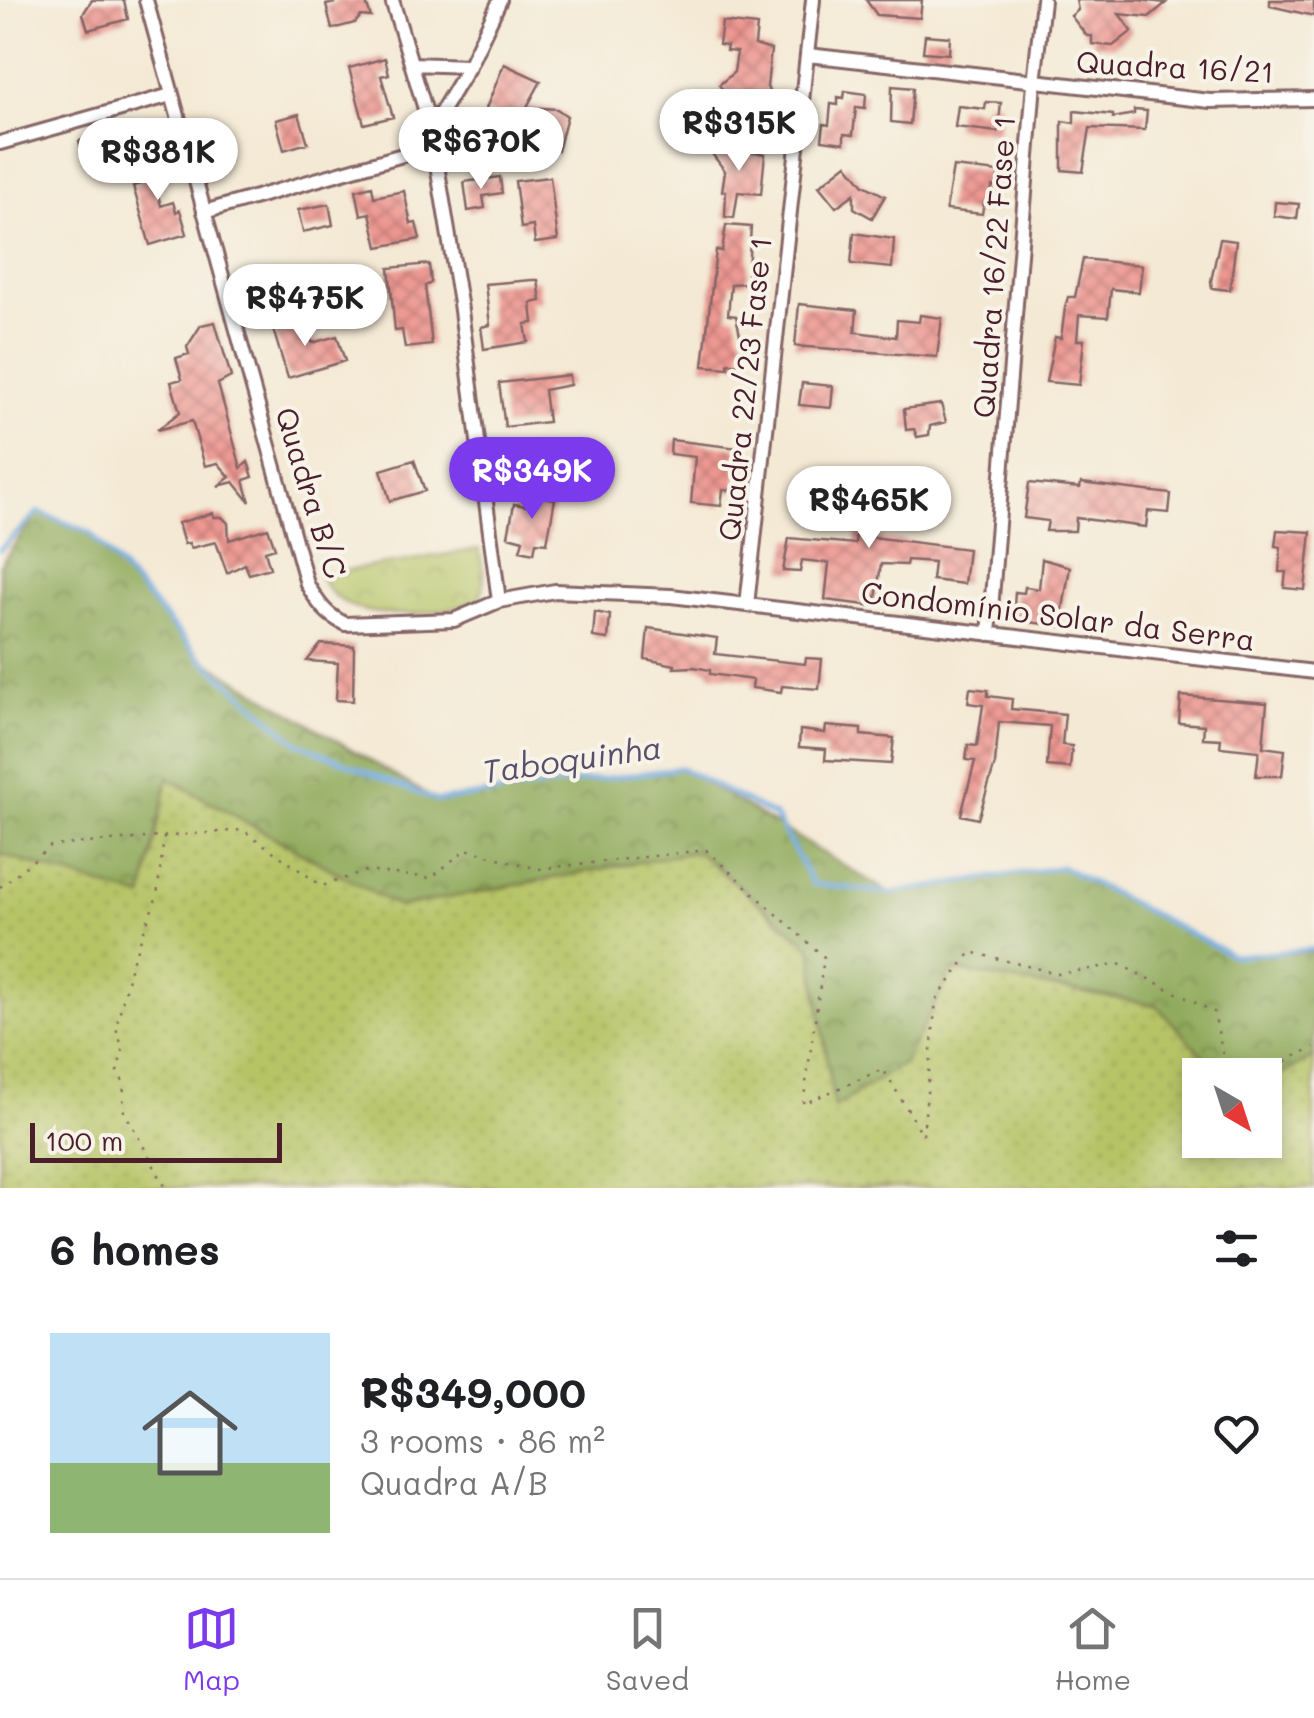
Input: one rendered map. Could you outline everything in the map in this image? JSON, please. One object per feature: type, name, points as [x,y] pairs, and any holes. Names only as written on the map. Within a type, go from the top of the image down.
[{"type":"street","name":"Quadra B/C","points":[[146,0],[307,584],[320,606],[345,624],[454,620],[499,602]]},
{"type":"street","points":[[392,0],[431,129],[460,303],[499,602]]},
{"type":"street","points":[[431,129],[469,66],[500,0]]},
{"type":"street","name":"Quadra 22/23 Fase 1","points":[[747,605],[813,0]]},
{"type":"street","name":"Quadra 16/22 Fase 1","points":[[989,634],[1044,0]]},
{"type":"street","name":"Quadra 16/21","points":[[808,55],[1210,101],[1314,99]]},
{"type":"street","points":[[411,64],[469,66]]},
{"type":"street","points":[[0,144],[171,96]]},
{"type":"street","points":[[204,212],[434,146]]},
{"type":"street","name":"Condomínio Solar da Serra","points":[[499,602],[555,591],[671,596],[1314,672]]},
{"type":"path","points":[[0,887],[51,846],[243,830],[322,886],[366,871],[431,878],[466,849],[538,869],[706,850],[824,956],[803,1104],[883,1068],[923,1134],[936,1000],[971,952],[1058,974],[1120,964],[1214,1012],[1223,1058]]},
{"type":"path","points":[[164,836],[157,896],[131,964],[116,1028],[123,1049],[117,1072],[124,1083],[122,1109],[166,1188]]},
{"type":"path","points":[[1282,1062],[1314,1046]]},
{"type":"green space","points":[[38,512],[89,532],[201,658],[437,801],[681,768],[890,893],[1062,867],[1233,956],[1314,952],[1314,1057],[1282,1074],[1282,1058],[1205,1058],[1156,1005],[953,970],[904,1063],[834,1108],[811,947],[697,851],[399,907],[168,778],[143,898],[0,854],[0,565]]},
{"type":"green space","points":[[479,549],[484,575],[477,602],[436,611],[367,611],[347,604],[331,592],[320,575]]},
{"type":"green space","points":[[167,778],[399,907],[697,851],[811,947],[834,1107],[904,1062],[952,970],[1156,1005],[1205,1058],[1182,1058],[1182,1158],[1282,1158],[1282,1074],[1314,1057],[1314,1188],[0,1188],[0,854],[143,897]]},
{"type":"building","points":[[92,0],[124,0],[128,19],[88,30],[83,14]]},
{"type":"building","points":[[334,0],[365,0],[371,17],[361,16],[355,23],[332,29],[326,5],[335,3]]},
{"type":"building","points":[[866,0],[922,0],[920,18],[877,15]]},
{"type":"building","points":[[1076,0],[1166,3],[1149,17],[1119,14],[1132,31],[1113,46],[1092,44],[1092,36],[1087,36],[1071,16],[1078,10]]},
{"type":"building","points":[[1270,0],[1314,0],[1314,16],[1270,6]]},
{"type":"building","points":[[722,22],[757,26],[755,45],[771,50],[769,91],[742,113],[719,85],[734,72],[737,52],[726,51],[727,46],[719,45]]},
{"type":"building","points":[[925,35],[950,37],[949,54],[923,52]]},
{"type":"building","points":[[385,58],[389,74],[381,76],[393,117],[364,124],[349,68]]},
{"type":"building","points":[[504,64],[541,81],[527,107],[557,109],[567,116],[558,151],[533,144],[538,130],[485,111]]},
{"type":"building","points":[[892,86],[913,88],[910,124],[891,122]]},
{"type":"building","points":[[845,91],[866,94],[865,108],[856,107],[853,135],[844,134],[844,143],[822,140],[824,124],[829,125],[831,104],[838,105],[838,97],[844,98]]},
{"type":"building","points":[[986,102],[1001,103],[998,132],[955,127],[958,106],[985,109]]},
{"type":"building","points":[[1134,110],[1147,111],[1145,130],[1090,128],[1083,172],[1062,170],[1062,121],[1074,123],[1074,111],[1113,118],[1134,114]]},
{"type":"building","points":[[299,114],[308,143],[284,150],[276,120]]},
{"type":"building","points":[[123,127],[128,142],[83,155],[79,141]]},
{"type":"building","points":[[727,145],[765,154],[761,194],[738,192],[734,218],[725,217],[725,171],[707,147]]},
{"type":"building","points":[[178,156],[182,168],[153,176],[161,206],[173,202],[176,212],[180,210],[187,234],[150,245],[133,186],[140,184],[135,168]]},
{"type":"building","points":[[847,164],[864,185],[885,196],[872,218],[854,208],[854,194],[836,207],[819,186]]},
{"type":"building","points":[[953,167],[999,172],[997,187],[992,186],[990,202],[984,202],[982,214],[946,210]]},
{"type":"building","points":[[500,177],[502,193],[483,196],[485,208],[468,211],[464,182]]},
{"type":"building","points":[[550,177],[558,240],[535,243],[533,226],[521,228],[515,181]]},
{"type":"building","points":[[372,186],[374,197],[404,191],[411,224],[416,223],[420,239],[378,247],[370,213],[361,215],[356,190]]},
{"type":"building","points":[[1275,202],[1299,204],[1297,219],[1274,216]]},
{"type":"building","points":[[329,204],[333,225],[303,232],[298,210]]},
{"type":"building","points":[[726,225],[751,227],[747,283],[731,284],[728,315],[736,316],[743,335],[741,364],[728,363],[728,368],[703,366],[716,250],[722,251]]},
{"type":"building","points":[[854,233],[894,239],[892,268],[851,264]]},
{"type":"building","points":[[1220,239],[1236,241],[1230,290],[1212,288]]},
{"type":"building","points":[[1083,259],[1142,265],[1139,292],[1111,289],[1108,317],[1079,315],[1077,340],[1084,340],[1079,385],[1046,382],[1055,337],[1061,338],[1068,297],[1075,297]]},
{"type":"building","points":[[429,264],[431,283],[425,286],[432,345],[405,348],[402,330],[395,331],[389,268]]},
{"type":"building","points":[[538,280],[541,301],[531,303],[533,323],[525,324],[528,342],[484,349],[481,327],[490,325],[485,284]]},
{"type":"building","points":[[799,304],[857,310],[855,332],[896,337],[897,320],[919,322],[920,315],[942,318],[937,357],[795,346]]},
{"type":"building","points":[[293,320],[295,326],[306,323],[312,343],[337,336],[345,361],[288,378],[272,326]]},
{"type":"building","points":[[215,322],[231,377],[218,384],[241,468],[248,462],[253,477],[244,480],[250,502],[234,482],[218,486],[230,477],[218,463],[205,466],[192,421],[157,430],[180,412],[171,382],[182,379],[176,358],[189,354],[187,347],[201,325]]},
{"type":"building","points":[[569,375],[570,385],[544,390],[548,422],[505,427],[499,383]]},
{"type":"building","points":[[802,383],[833,386],[831,408],[799,405]]},
{"type":"building","points":[[941,404],[946,422],[930,426],[929,435],[917,437],[914,429],[906,430],[904,409]]},
{"type":"building","points":[[671,440],[739,448],[735,491],[723,490],[721,506],[691,503],[695,457],[670,454]]},
{"type":"building","points":[[541,448],[544,464],[512,469],[509,453]]},
{"type":"building","points":[[414,460],[425,491],[390,501],[381,470]]},
{"type":"building","points":[[825,471],[878,476],[871,537],[968,549],[964,584],[932,580],[934,562],[907,560],[906,565],[881,564],[875,606],[825,600],[829,563],[802,560],[800,572],[783,571],[789,538],[855,544],[860,490],[823,486]]},
{"type":"building","points":[[1029,483],[1080,488],[1081,483],[1171,494],[1169,513],[1148,511],[1146,527],[1076,518],[1075,531],[1046,531],[1048,521],[1024,518]]},
{"type":"building","points":[[528,495],[555,499],[547,543],[536,542],[534,553],[520,550],[523,540],[508,536],[514,504],[526,506]]},
{"type":"building","points":[[213,513],[228,523],[229,540],[268,528],[275,548],[265,551],[270,568],[249,574],[245,564],[227,573],[216,542],[191,548],[189,543],[184,544],[178,523]]},
{"type":"building","points":[[1277,530],[1311,532],[1305,590],[1284,588],[1286,572],[1279,572],[1281,547],[1275,546]]},
{"type":"building","points":[[1042,559],[1070,567],[1060,626],[1013,620],[1015,592],[1024,593],[1025,587],[1039,589]]},
{"type":"building","points":[[595,612],[610,615],[608,639],[593,637]]},
{"type":"building","points":[[648,628],[717,638],[715,654],[805,664],[806,658],[822,659],[819,689],[782,686],[781,692],[752,688],[753,680],[710,674],[710,670],[694,667],[674,668],[675,665],[645,659]]},
{"type":"building","points":[[321,644],[354,646],[353,701],[336,700],[338,663],[307,661]]},
{"type":"building","points":[[970,688],[988,690],[988,696],[1012,699],[1011,709],[1065,714],[1062,745],[1072,746],[1070,768],[1047,766],[1050,726],[999,722],[995,764],[978,819],[961,815],[975,761],[966,760],[968,745],[977,746],[983,705],[968,703]]},
{"type":"building","points":[[1181,696],[1267,703],[1263,747],[1285,750],[1282,776],[1256,776],[1259,751],[1220,747],[1221,739],[1203,738],[1204,725],[1179,723]]},
{"type":"building","points":[[826,726],[861,729],[861,735],[894,738],[891,764],[825,760],[826,749],[799,747],[800,730],[825,733]]},
{"type":"waterway","name":"Taboquinha","points":[[0,550],[38,512],[89,532],[201,658],[298,743],[437,801],[681,768],[775,816],[813,884],[890,893],[1062,867],[1233,956],[1314,949]]}]
